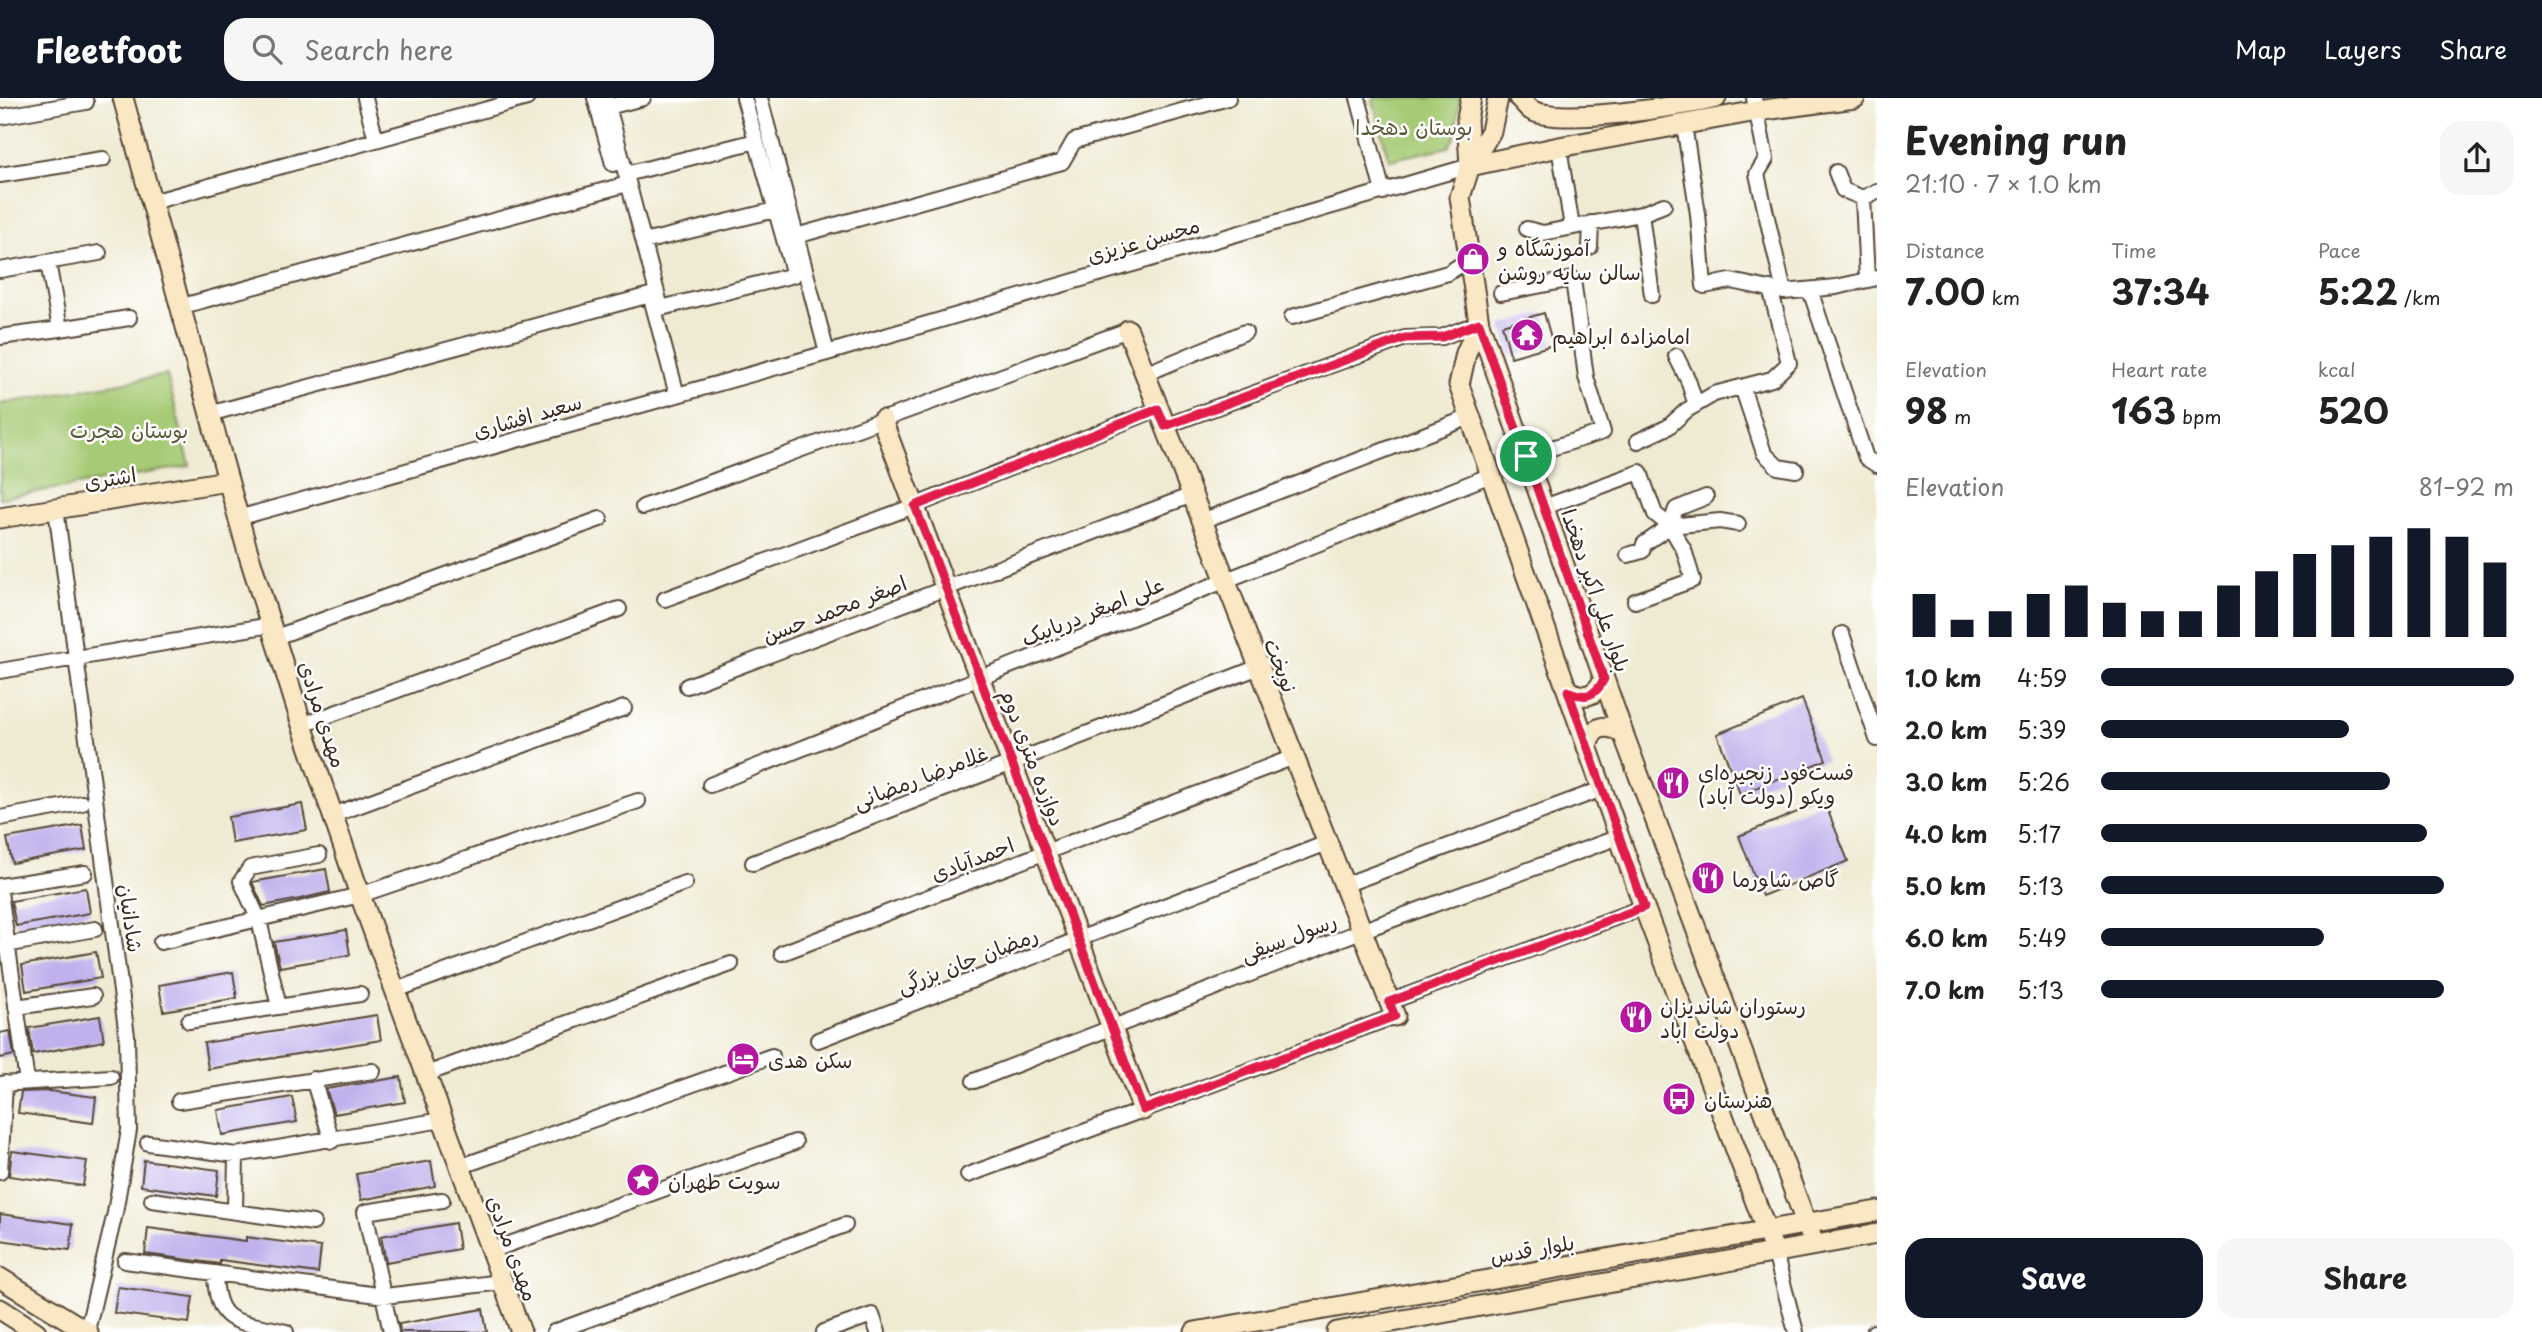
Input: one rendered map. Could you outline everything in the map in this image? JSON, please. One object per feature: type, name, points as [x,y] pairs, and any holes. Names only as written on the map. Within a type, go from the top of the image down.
[{"type":"street","name":"مهدی مرادی","points":[[124,98],[238,518],[302,725],[360,895],[521,1332]]},
{"type":"street","points":[[365,98],[376,140]]},
{"type":"street","points":[[152,202],[527,98]]},
{"type":"street","points":[[595,98],[644,242],[661,309],[794,275],[744,98]]},
{"type":"street","points":[[643,98],[607,103],[650,295],[677,395]]},
{"type":"street","points":[[760,98],[827,353]]},
{"type":"street","points":[[796,236],[1062,162],[1073,141],[1228,98]]},
{"type":"street","points":[[1358,98],[1383,192]]},
{"type":"street","points":[[1470,166],[1467,119],[1471,98]]},
{"type":"street","points":[[1470,166],[1491,131],[1498,98]]},
{"type":"street","points":[[1519,98],[1532,111],[1581,116],[1680,107],[1716,98]]},
{"type":"street","points":[[1470,166],[1684,125],[1756,105],[1855,98]]},
{"type":"street","points":[[0,117],[86,102]]},
{"type":"street","points":[[1638,441],[1668,427],[1714,394],[1772,379],[1789,363],[1757,174],[1766,159],[1756,105]]},
{"type":"street","points":[[1684,125],[1698,214],[1704,286],[1731,281],[1777,290],[1810,290],[1872,278],[1863,198]]},
{"type":"street","points":[[179,307],[756,141]]},
{"type":"street","points":[[1559,147],[1572,227]]},
{"type":"street","points":[[0,175],[103,159]]},
{"type":"street","name":"محسن عزیزی","points":[[827,353],[1470,166]]},
{"type":"street","name":"بلوار علی اکبر دهخدا","points":[[1470,166],[1460,197],[1479,323],[1623,733],[1814,1244]]},
{"type":"street","points":[[1836,172],[1843,190],[1863,198],[1877,191]]},
{"type":"street","points":[[1527,229],[1543,233],[1641,214],[1664,205]]},
{"type":"street","points":[[644,242],[775,210]]},
{"type":"street","points":[[1641,214],[1652,295]]},
{"type":"street","points":[[1590,247],[1591,223]]},
{"type":"street","points":[[0,270],[99,253]]},
{"type":"street","points":[[1292,317],[1448,273],[1468,260]]},
{"type":"street","points":[[48,262],[60,329]]},
{"type":"street","points":[[1501,292],[1573,279],[1586,377],[1603,432],[1526,456]]},
{"type":"street","points":[[1810,290],[1866,458],[1877,465]]},
{"type":"street","points":[[209,414],[650,295]]},
{"type":"street","points":[[0,337],[129,318]]},
{"type":"street","points":[[1479,323],[1466,353],[1459,385],[1644,907],[1767,1229],[1796,1332]]},
{"type":"street","points":[[665,599],[1162,417],[1405,338],[1442,337],[1479,323]]},
{"type":"street","points":[[643,507],[1128,330]]},
{"type":"street","name":"نوبخت","points":[[1128,330],[1392,1009]]},
{"type":"street","points":[[1145,374],[1245,332]]},
{"type":"street","name":"سعید افشاری","points":[[238,518],[827,353]]},
{"type":"street","points":[[1676,356],[1696,405]]},
{"type":"street","points":[[1742,387],[1763,453],[1778,467],[1796,470]]},
{"type":"street","points":[[1202,521],[1471,417]]},
{"type":"street","name":"دوازده متری دوم","points":[[882,420],[1143,1110]]},
{"type":"street","points":[[1544,507],[1640,472],[1655,514],[1670,526],[1684,550],[1693,580],[1634,601]]},
{"type":"street","name":"علی اصغر دریابیک","points":[[709,785],[1491,475]]},
{"type":"street","name":"اشتری","points":[[0,518],[228,481]]},
{"type":"street","name":"اصغر محمد حسن","points":[[687,687],[1192,495]]},
{"type":"street","points":[[1670,526],[1676,509],[1706,497]]},
{"type":"street","name":"شادانیان","points":[[56,509],[127,1036],[128,1117],[116,1213],[88,1332]]},
{"type":"street","points":[[0,671],[274,631],[600,519]]},
{"type":"street","points":[[1628,555],[1642,551],[1644,544],[1670,526],[1720,521],[1738,524]]},
{"type":"street","points":[[302,725],[619,608]]},
{"type":"street","points":[[1842,634],[1877,739]]},
{"type":"street","name":"غلامرضا رمضانی","points":[[753,863],[1259,667]]},
{"type":"street","points":[[1568,691],[1579,696],[1590,696],[1599,690],[1604,679]]},
{"type":"street","points":[[333,815],[624,708]]},
{"type":"street","points":[[1587,747],[1590,735],[1600,727],[1612,726],[1623,733]]},
{"type":"street","name":"احمدآبادی","points":[[782,953],[1294,757]]},
{"type":"street","points":[[1344,886],[1602,789]]},
{"type":"street","points":[[161,942],[360,895],[638,800]]},
{"type":"street","points":[[0,818],[82,803]]},
{"type":"street","name":"رسول سیفی","points":[[974,1081],[1361,930],[1619,837]]},
{"type":"street","name":"رمضان جان بزرگی","points":[[817,1040],[1327,843]]},
{"type":"street","points":[[279,1007],[259,920],[241,881],[250,868],[319,855]]},
{"type":"street","points":[[0,886],[85,873]]},
{"type":"street","points":[[396,990],[685,883]]},
{"type":"street","points":[[0,892],[4,945],[27,1082]]},
{"type":"street","points":[[968,1175],[1143,1110],[1644,907]]},
{"type":"street","points":[[4,945],[95,929]]},
{"type":"street","points":[[426,1074],[731,964]]},
{"type":"street","points":[[189,1021],[360,994]]},
{"type":"street","points":[[16,1007],[93,996]]},
{"type":"street","points":[[459,1167],[772,1056]]},
{"type":"street","points":[[179,1101],[373,1071]]},
{"type":"street","points":[[0,1172],[2,1084],[111,1077]]},
{"type":"street","points":[[313,1079],[332,1141]]},
{"type":"street","points":[[148,1143],[236,1155],[332,1141],[442,1120]]},
{"type":"street","points":[[491,1251],[795,1142]]},
{"type":"street","points":[[234,1210],[236,1155]]},
{"type":"street","points":[[152,1200],[313,1223]]},
{"type":"street","points":[[391,1332],[365,1212],[442,1200]]},
{"type":"street","name":"بلوار قدس","points":[[1195,1332],[1877,1211]]},
{"type":"street","points":[[554,1332],[845,1225]]},
{"type":"street","points":[[1337,1332],[1877,1234]]},
{"type":"street","points":[[125,1261],[385,1296],[502,1282]]},
{"type":"street","points":[[215,1273],[215,1298],[220,1310],[229,1318],[286,1332]]},
{"type":"street","points":[[0,1278],[88,1332]]},
{"type":"street","points":[[0,1310],[36,1332]]},
{"type":"street","points":[[824,1332],[872,1315],[878,1332]]},
{"type":"green space","name":"بوستان دهخدا","points":[[1372,98],[1460,98],[1455,136],[1448,147],[1389,160]]},
{"type":"green space","name":"بوستان هجرت","points":[[167,375],[190,466],[0,498],[0,404]]},
{"type":"building","name":"امامزاده ابراهیم","points":[[1544,313],[1553,345],[1511,357],[1502,325]]},
{"type":"building","points":[[1802,699],[1826,760],[1740,794],[1717,734]]},
{"type":"building","points":[[1824,801],[1848,861],[1762,896],[1739,836]]},
{"type":"building","points":[[302,804],[307,830],[232,843],[228,817]]},
{"type":"building","points":[[82,825],[86,850],[12,863],[7,838]]},
{"type":"building","points":[[326,869],[330,892],[263,906],[252,882]]},
{"type":"building","points":[[86,888],[90,913],[16,926],[11,901]]},
{"type":"building","points":[[346,930],[350,955],[280,967],[274,942]]},
{"type":"building","points":[[96,952],[101,978],[26,991],[22,965]]},
{"type":"building","points":[[233,972],[237,998],[163,1011],[159,985]]},
{"type":"building","points":[[377,1015],[381,1040],[208,1069],[204,1043]]},
{"type":"building","points":[[100,1016],[104,1041],[33,1054],[29,1028]]},
{"type":"building","points":[[10,1031],[14,1055],[0,1058],[0,1033]]},
{"type":"building","points":[[401,1077],[405,1102],[334,1114],[326,1089]]},
{"type":"building","points":[[49,1091],[96,1097],[93,1123],[18,1113],[21,1092]]},
{"type":"building","points":[[292,1097],[297,1122],[222,1135],[218,1110]]},
{"type":"building","points":[[12,1151],[87,1161],[83,1186],[9,1176]]},
{"type":"building","points":[[144,1160],[219,1170],[216,1196],[141,1186]]},
{"type":"building","points":[[431,1161],[435,1186],[361,1200],[356,1174]]},
{"type":"building","points":[[0,1214],[73,1224],[70,1250],[0,1240]]},
{"type":"building","points":[[455,1223],[459,1249],[386,1262],[381,1236]]},
{"type":"building","points":[[148,1228],[246,1241],[246,1237],[321,1247],[318,1273],[220,1260],[220,1264],[145,1254]]},
{"type":"building","points":[[118,1287],[193,1297],[189,1323],[114,1313]]},
{"type":"building","points":[[483,1309],[487,1332],[400,1332],[399,1324]]},
{"type":"place","name":"آموزشگاه و سالن سایه روشن","points":[[1473,259]]},
{"type":"place","name":"امامزاده ابراهیم","points":[[1527,335]]},
{"type":"place","name":"فست‌فود زنجیره‌ای ویکو (دولت آباد)","points":[[1673,783]]},
{"type":"place","name":"گاص شاورما","points":[[1708,878]]},
{"type":"place","name":"رستوران شاندیزان دولت اباد","points":[[1636,1017]]},
{"type":"place","name":"سكن هدى","points":[[743,1059]]},
{"type":"place","name":"هنرستان","points":[[1679,1099]]},
{"type":"place","name":"سويت طهران","points":[[643,1180]]},
{"type":"route","points":[[1479,323],[1526,456],[1604,679],[1599,690],[1590,696],[1579,696],[1568,691],[1644,907],[1389,1002],[1395,1016],[1143,1110],[915,506],[1158,409],[1165,426],[1405,338],[1442,337],[1479,323]]}]
